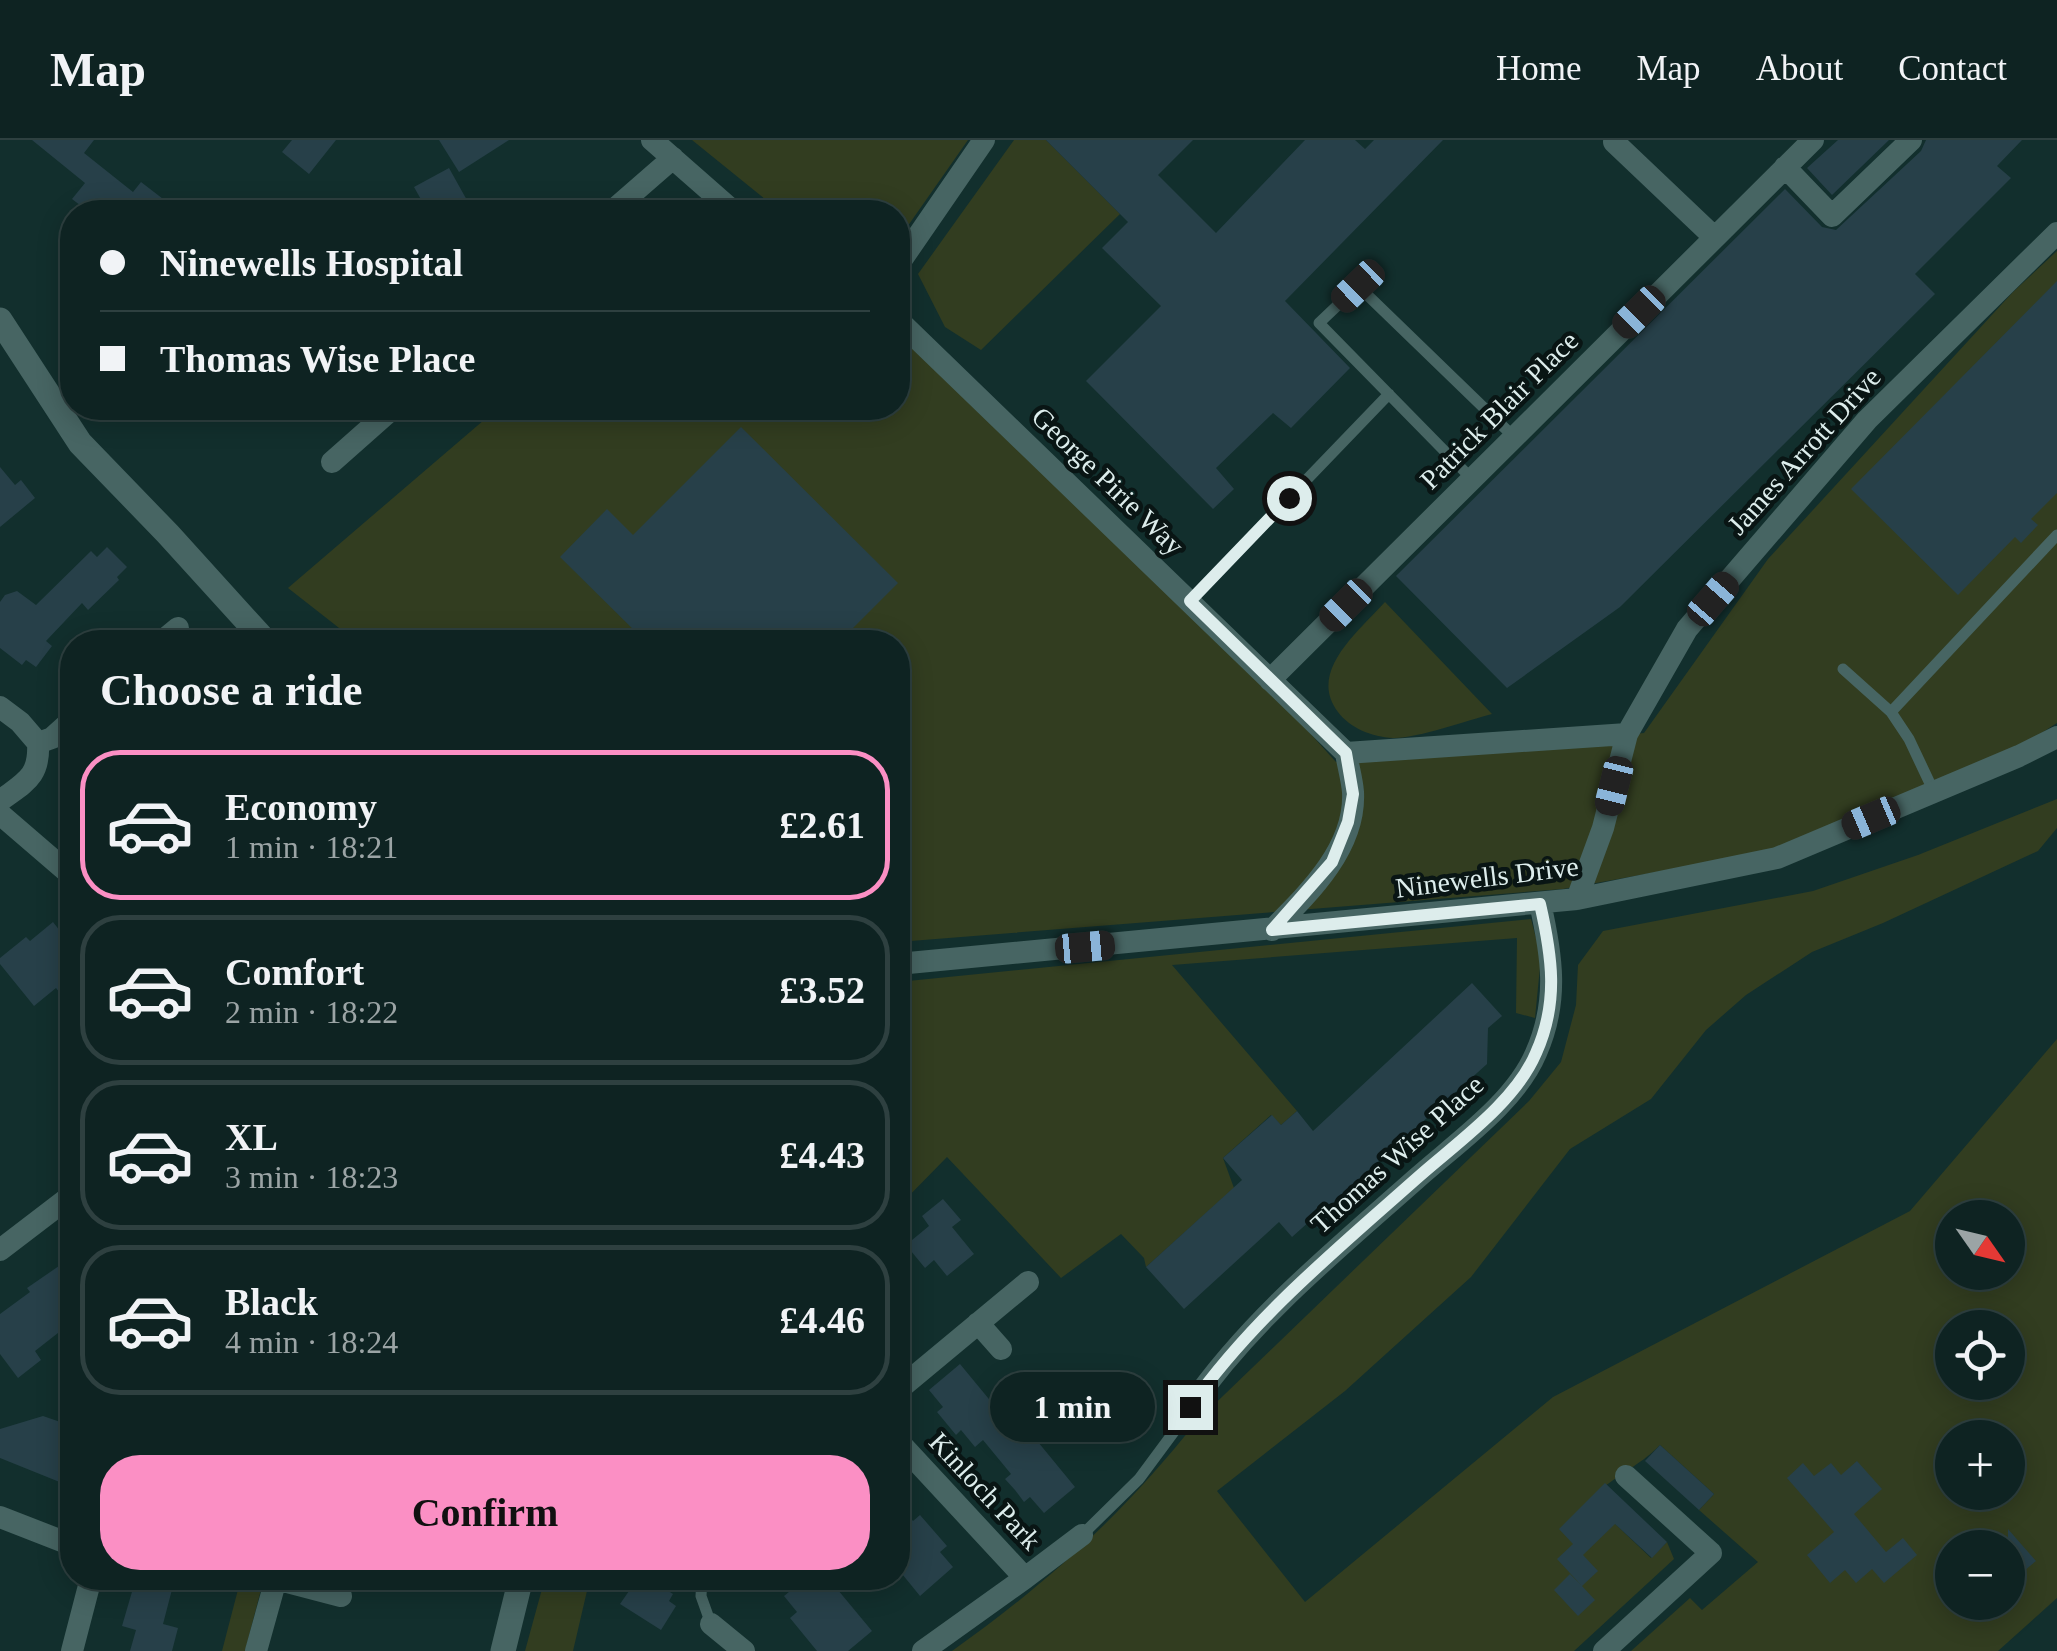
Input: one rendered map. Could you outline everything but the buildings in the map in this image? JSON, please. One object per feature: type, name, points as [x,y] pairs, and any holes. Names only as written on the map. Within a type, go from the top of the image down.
[{"type":"street","points":[[652,140],[720,200]]},
{"type":"street","points":[[910,248],[984,140]]},
{"type":"street","name":"Patrick Blair Place","points":[[1270,680],[1813,140]]},
{"type":"street","points":[[1786,167],[1832,216],[1911,140]]},
{"type":"street","points":[[1614,142],[1714,237]]},
{"type":"street","points":[[624,200],[673,158]]},
{"type":"street","name":"James Arrott Drive","points":[[1577,899],[1604,828],[1627,734],[1687,629],[1867,420],[2057,233]]},
{"type":"street","points":[[0,320],[60,412]]},
{"type":"street","name":"George Pirie Way","points":[[910,332],[1346,753]]},
{"type":"street","points":[[65,420],[80,443],[255,630]]},
{"type":"street","points":[[332,462],[379,420]]},
{"type":"street","points":[[168,534],[273,630]]},
{"type":"street","points":[[0,707],[38,742],[39,763],[29,780],[0,802]]},
{"type":"street","points":[[38,742],[60,731]]},
{"type":"street","points":[[1272,930],[1332,862],[1348,822],[1353,794],[1346,753],[1627,734]]},
{"type":"street","name":"Ninewells Drive","points":[[910,963],[1577,899],[1777,858],[2057,737]]},
{"type":"street","points":[[0,814],[60,866]]},
{"type":"street","name":"Thomas Wise Place","points":[[1185,1416],[1210,1378],[1290,1291],[1502,1103],[1536,1055],[1550,1008],[1552,956],[1540,904]]},
{"type":"street","points":[[0,1250],[60,1203]]},
{"type":"street","points":[[910,1380],[1028,1282]]},
{"type":"street","points":[[978,1323],[1001,1350]]},
{"type":"street","name":"Kinloch Park","points":[[910,1454],[1025,1578],[924,1651]]},
{"type":"street","points":[[1604,1651],[1711,1553],[1626,1476]]},
{"type":"street","points":[[0,1517],[60,1540]]},
{"type":"street","points":[[1025,1578],[1082,1535]]},
{"type":"street","points":[[72,1651],[88,1590]]},
{"type":"street","points":[[256,1651],[273,1590]]},
{"type":"street","points":[[318,1590],[341,1596]]},
{"type":"street","points":[[503,1651],[518,1590]]},
{"type":"street","points":[[711,1624],[744,1651]]},
{"type":"lane","points":[[1472,479],[1319,324],[1358,286],[1514,437]]},
{"type":"lane","points":[[1190,601],[1389,394]]},
{"type":"lane","points":[[1891,712],[2057,535]]},
{"type":"lane","points":[[1843,669],[1891,712],[1909,739],[1934,792]]},
{"type":"lane","points":[[1082,1535],[1139,1478],[1185,1416]]},
{"type":"lane","points":[[701,1590],[711,1624]]},
{"type":"green space","points":[[692,140],[968,140],[910,223],[910,200],[766,200]]},
{"type":"green space","points":[[1014,140],[1046,140],[1120,214],[981,350],[945,327],[918,274]]},
{"type":"green space","points":[[2057,251],[2057,723],[2015,750],[1773,851],[1563,889],[910,941],[910,630],[342,630],[288,588],[484,420],[910,420],[910,337],[1270,689],[1336,762],[1644,733],[1768,559],[2013,292]]},
{"type":"green space","points":[[1385,602],[1492,714],[1403,738],[1362,731],[1343,718],[1330,697],[1332,667]]},
{"type":"green space","points":[[2057,799],[2057,828],[2038,851],[1812,952],[1746,995],[1706,1030],[1651,1099],[1570,1149],[1471,1277],[1345,1391],[1217,1491],[1305,1602],[1553,1397],[1910,1211],[2057,1039],[2057,1598],[1998,1651],[1631,1651],[1690,1598],[1702,1610],[1758,1562],[1699,1510],[1714,1494],[1660,1445],[1590,1500],[1651,1558],[1667,1542],[1674,1559],[1574,1651],[952,1651],[1083,1545],[1197,1421],[1529,1101],[1561,1062],[1576,1005],[1578,965],[1603,931],[1813,891],[1918,855]]},
{"type":"green space","points":[[1531,919],[1541,957],[1535,1018],[1516,1013],[1517,938],[1172,965],[1297,1111],[1281,1125],[1271,1115],[1223,1158],[1234,1188],[1146,1267],[1144,1258],[1121,1234],[1061,1278],[947,1157],[910,1195],[910,981]]},
{"type":"green space","points":[[238,1590],[261,1590],[245,1651],[222,1651]]},
{"type":"green space","points":[[542,1590],[587,1590],[573,1651],[525,1651]]},
{"type":"route","points":[[1190,1407],[1210,1378],[1290,1291],[1502,1103],[1536,1055],[1550,1008],[1552,956],[1540,904],[1272,930],[1332,862],[1348,822],[1353,794],[1346,753],[1190,601],[1289,498]]}]
